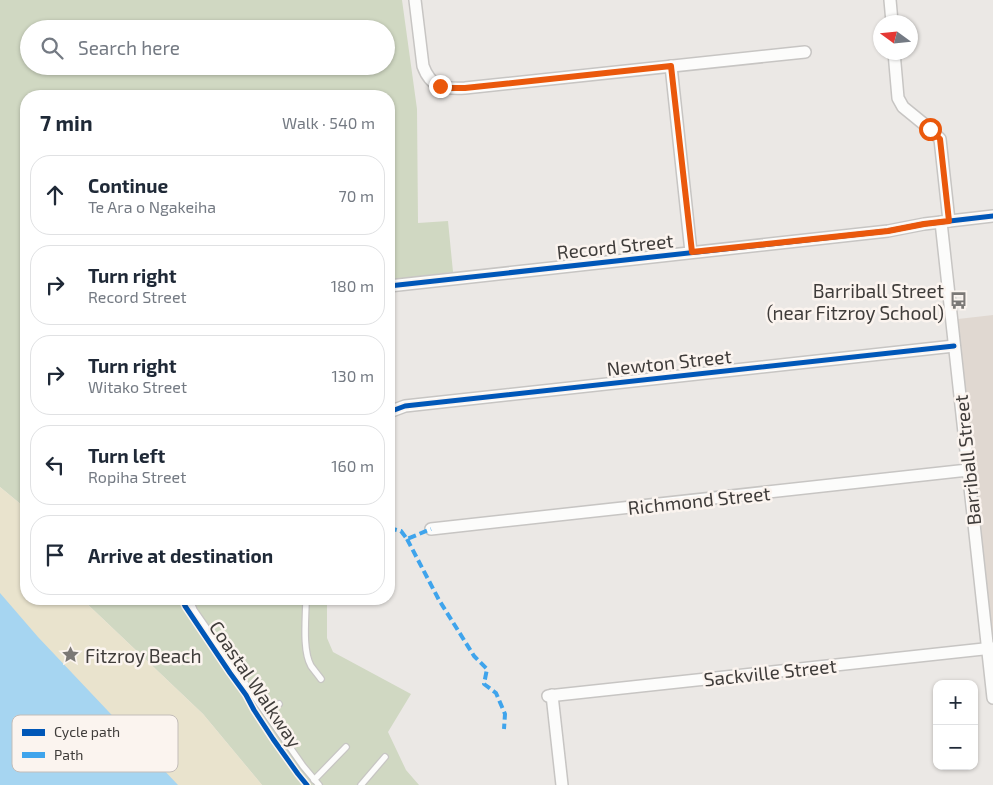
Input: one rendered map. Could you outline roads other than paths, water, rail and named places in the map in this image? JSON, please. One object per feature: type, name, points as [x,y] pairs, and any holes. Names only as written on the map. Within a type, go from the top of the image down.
[{"type":"street","points":[[415,0],[423,66],[427,76],[433,82],[450,88],[465,88],[805,52]]},
{"type":"street","points":[[890,0],[891,15]]},
{"type":"street","name":"Barriball Street","points":[[895,60],[898,98],[903,107],[940,139],[954,346],[990,648],[993,698]]},
{"type":"street","points":[[671,66],[692,252]]},
{"type":"street","name":"Record Street","points":[[395,285],[888,231],[924,224],[993,216]]},
{"type":"street","name":"Newton Street","points":[[395,410],[405,406],[954,346]]},
{"type":"street","name":"Newton Street","points":[[395,403],[405,406]]},
{"type":"street","name":"Richmond Street","points":[[431,529],[968,470]]},
{"type":"street","name":"Sackville Street","points":[[562,785],[550,695],[990,648]]},
{"type":"lane","points":[[192,605],[303,766],[319,785]]},
{"type":"lane","points":[[306,605],[306,646],[308,656],[311,666],[322,678]]},
{"type":"lane","points":[[266,712],[279,704]]},
{"type":"lane","points":[[314,780],[346,747]]},
{"type":"lane","points":[[360,785],[385,757]]},
{"type":"water","points":[[0,593],[38,637],[112,715],[12,715],[12,772],[166,772],[178,785],[0,785]]},
{"type":"place","name":"Barriball Street (near Fitzroy School)","points":[[958,301]]},
{"type":"place","name":"Fitzroy Beach","points":[[71,655]]}]
